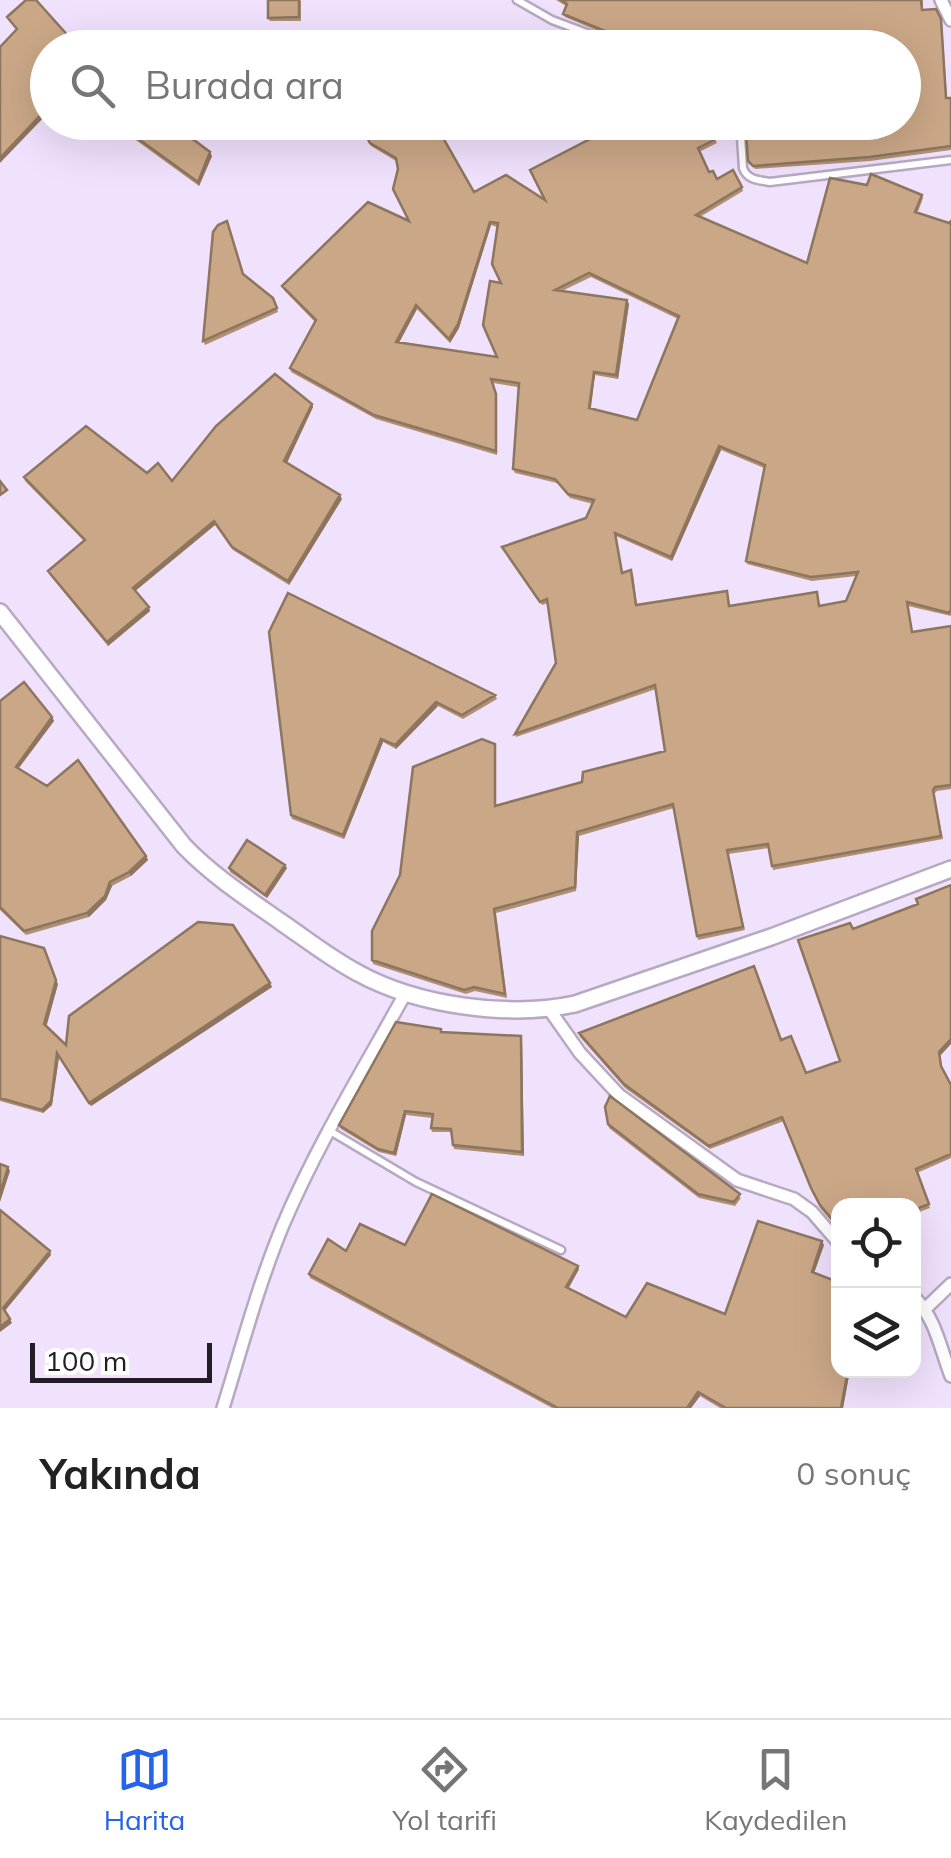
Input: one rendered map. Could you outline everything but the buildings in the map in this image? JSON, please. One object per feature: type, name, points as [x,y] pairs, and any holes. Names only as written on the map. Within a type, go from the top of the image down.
[{"type":"street","points":[[941,0],[951,20]]},
{"type":"street","points":[[0,612],[207,870],[355,972],[405,994],[518,1010],[576,1004],[771,937],[951,869]]},
{"type":"street","points":[[223,1408],[251,1312],[284,1225],[405,994]]},
{"type":"street","points":[[549,1009],[580,1054],[619,1095],[737,1180],[803,1206],[831,1235]]},
{"type":"street","points":[[925,1309],[951,1284]]},
{"type":"street","points":[[921,1305],[951,1376]]},
{"type":"lane","points":[[517,0],[579,30]]},
{"type":"lane","points":[[741,140],[745,174],[770,182],[951,160]]},
{"type":"lane","points":[[330,1131],[416,1182],[561,1250]]}]
